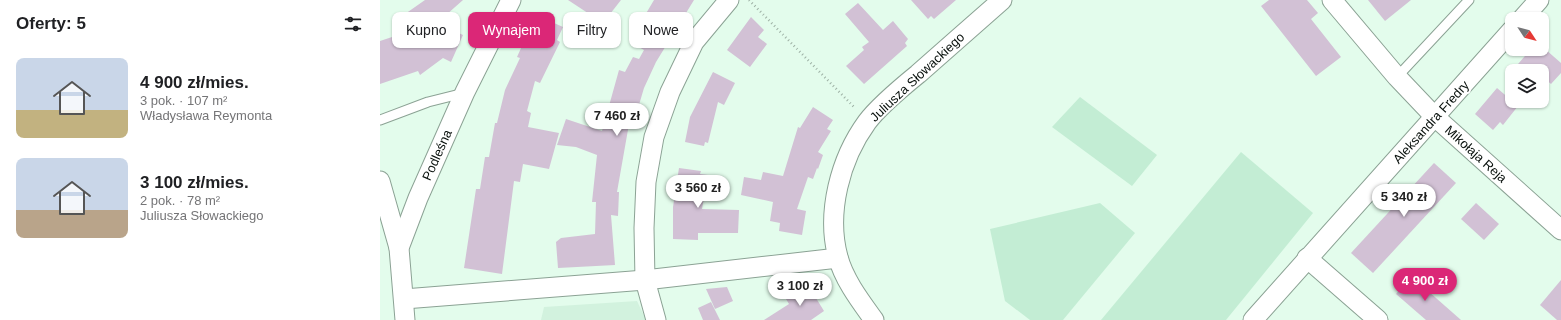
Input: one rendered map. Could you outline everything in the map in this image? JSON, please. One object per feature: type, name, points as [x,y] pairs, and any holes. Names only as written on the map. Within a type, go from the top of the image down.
[{"type":"street","name":"Podleśna","points":[[406,320],[399,248],[418,198],[465,92],[511,0]]},
{"type":"street","points":[[656,320],[645,280],[644,228],[646,182],[654,137],[670,92],[694,42],[729,0]]},
{"type":"street","name":"Juliusza Słowackiego","points":[[874,320],[849,281],[838,258],[832,226],[836,196],[854,144],[868,121],[904,86],[1002,0]]},
{"type":"street","name":"Mikołaja Reja","points":[[1332,0],[1397,77],[1435,117],[1561,230]]},
{"type":"street","points":[[1528,12],[1539,0]]},
{"type":"street","name":"Aleksandra Fredry","points":[[1253,320],[1505,38]]},
{"type":"street","points":[[380,181],[399,248]]},
{"type":"street","points":[[404,299],[645,280],[838,258]]},
{"type":"street","points":[[1307,258],[1378,320]]},
{"type":"lane","points":[[1397,77],[1469,0]]},
{"type":"lane","points":[[380,120],[428,102],[465,92]]},
{"type":"path","points":[[749,0],[868,121]]},
{"type":"shaded area","points":[[1080,97],[1157,155],[1132,186],[1052,127]]},
{"type":"shaded area","points":[[1241,152],[1313,213],[1226,320],[1101,320]]},
{"type":"shaded area","points":[[1100,203],[1135,233],[1063,320],[1030,320],[1005,301],[990,229]]},
{"type":"shaded area","points":[[637,301],[646,320],[541,320],[544,307]]},
{"type":"building","points":[[425,0],[463,0],[449,12],[408,12]]},
{"type":"building","points":[[568,0],[621,0],[612,12],[586,12]]},
{"type":"building","points":[[654,0],[694,0],[687,12],[647,12]]},
{"type":"building","points":[[911,0],[956,0],[934,19],[931,16],[928,19]]},
{"type":"building","points":[[1269,0],[1307,0],[1318,13],[1311,19],[1341,57],[1316,76],[1261,6]]},
{"type":"building","points":[[1368,0],[1411,0],[1385,21]]},
{"type":"building","points":[[858,3],[883,30],[893,21],[908,39],[905,43],[907,46],[864,84],[846,66],[864,50],[862,47],[869,42],[845,14]]},
{"type":"building","points":[[751,17],[764,30],[758,37],[767,44],[750,67],[727,50]]},
{"type":"building","points":[[555,23],[563,27],[557,40],[560,42],[540,83],[535,81],[527,111],[531,113],[528,127],[559,133],[549,169],[523,164],[520,182],[514,181],[502,274],[464,268],[476,189],[480,189],[485,157],[489,157],[495,123],[497,123],[505,90],[520,58],[517,57],[521,48],[555,48]]},
{"type":"building","points":[[460,34],[463,35],[460,42]]},
{"type":"building","points":[[392,37],[392,48],[457,48],[451,62],[443,58],[420,75],[418,71],[380,84],[380,41]]},
{"type":"building","points":[[640,48],[665,48],[656,62],[644,88],[633,125],[629,124],[617,192],[619,192],[618,216],[611,215],[615,265],[558,268],[556,242],[561,238],[595,234],[596,202],[592,202],[597,155],[576,147],[557,145],[566,119],[602,131],[619,70],[625,72],[633,57],[639,59],[644,50]]},
{"type":"building","points":[[1549,52],[1561,63],[1561,73],[1551,84],[1549,82],[1549,64],[1518,64],[1525,56],[1549,56]]},
{"type":"building","points":[[713,72],[735,83],[724,105],[718,102],[708,143],[705,142],[704,146],[685,142],[690,117]]},
{"type":"building","points":[[1497,88],[1505,95],[1505,108],[1516,108],[1503,125],[1500,122],[1493,130],[1475,114]]},
{"type":"building","points":[[813,107],[833,120],[827,129],[831,131],[818,152],[823,155],[818,169],[817,168],[813,179],[808,177],[797,209],[806,211],[802,235],[779,231],[780,223],[770,221],[773,202],[741,195],[744,177],[761,180],[763,172],[783,176],[798,127],[800,128]]},
{"type":"building","points":[[1434,163],[1456,183],[1373,273],[1351,253]]},
{"type":"building","points":[[679,168],[701,171],[700,174],[708,175],[702,209],[739,210],[738,233],[698,233],[698,240],[673,239],[673,207]]},
{"type":"building","points":[[1476,203],[1499,224],[1484,240],[1461,219]]},
{"type":"building","points":[[1411,276],[1461,320],[1426,320],[1396,294]]},
{"type":"building","points":[[1561,280],[1561,320],[1557,320],[1540,305]]},
{"type":"building","points":[[808,285],[824,311],[811,320],[764,320],[789,304],[786,299]]},
{"type":"building","points":[[727,287],[733,301],[715,309],[706,289]]},
{"type":"building","points":[[711,302],[720,320],[703,320],[698,308]]}]
